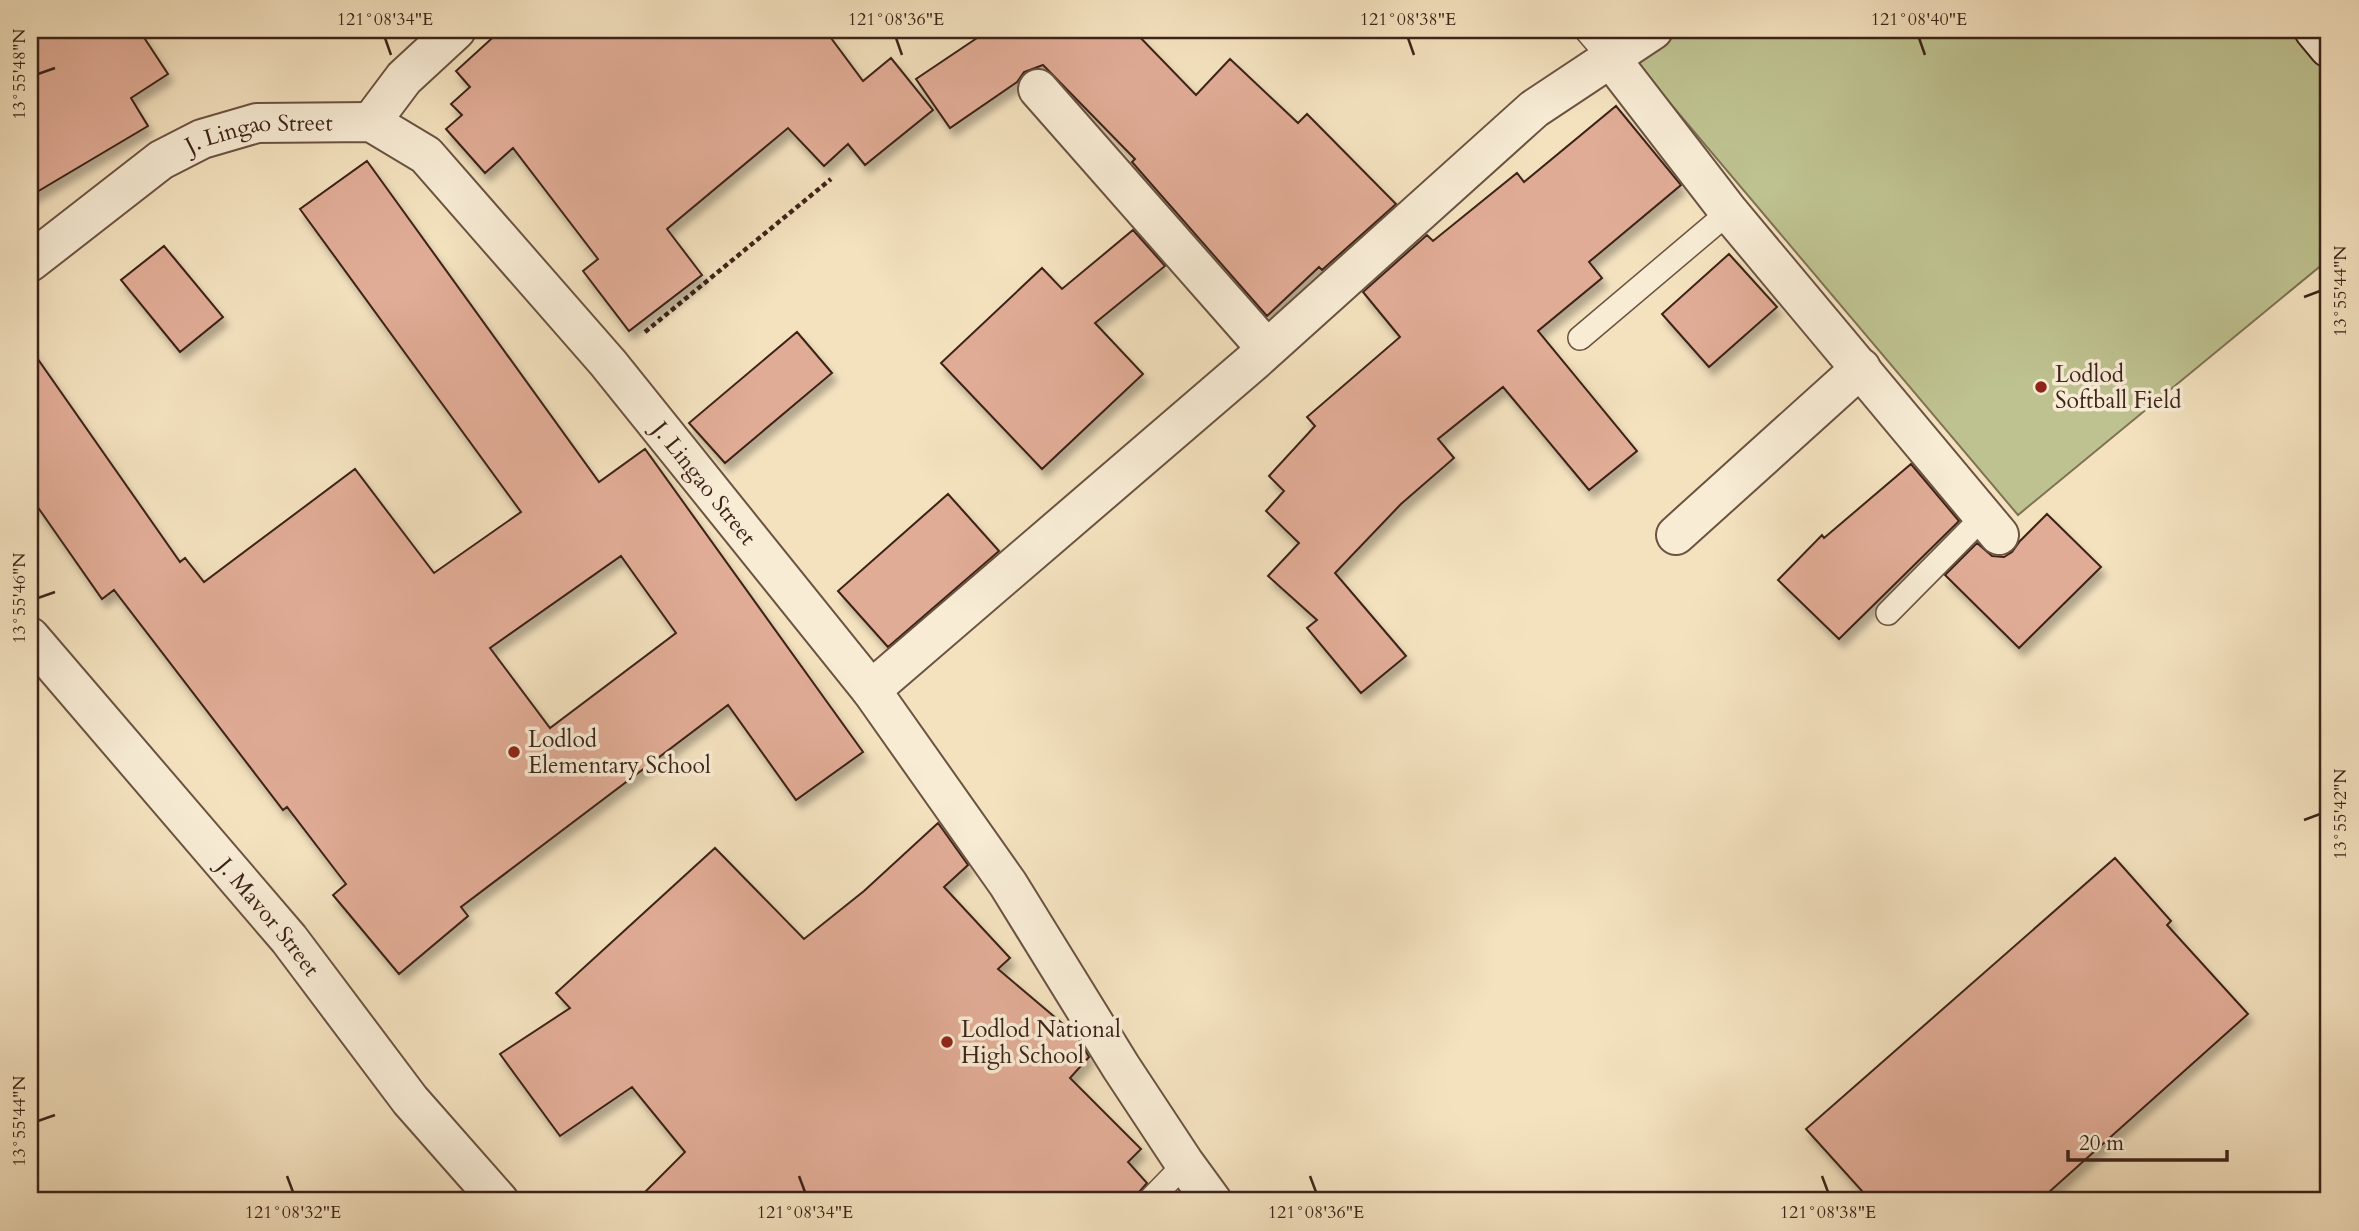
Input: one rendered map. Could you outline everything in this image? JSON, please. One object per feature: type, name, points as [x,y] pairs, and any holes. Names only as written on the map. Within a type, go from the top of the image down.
[{"type":"street","points":[[371,122],[404,78],[456,30]]},
{"type":"street","points":[[871,690],[1255,360],[1265,348],[1534,108],[1653,30]]},
{"type":"street","points":[[2314,30],[2329,48]]},
{"type":"street","points":[[1611,59],[1730,212],[1991,525]]},
{"type":"street","points":[[1038,89],[1265,348]]},
{"type":"street","name":"J. Lingao Street","points":[[30,262],[161,160],[202,139],[257,123],[371,122],[426,155],[608,363],[871,690],[1008,884],[1121,1068],[1212,1201]]},
{"type":"street","points":[[1676,535],[1861,368]]},
{"type":"street","name":"J. Mavor Street","points":[[30,637],[289,939],[410,1100],[499,1201]]},
{"type":"lane","points":[[1586,30],[1611,59]]},
{"type":"lane","points":[[1580,338],[1730,212]]},
{"type":"lane","points":[[1888,613],[1991,525]]},
{"type":"lane","points":[[1149,1201],[1185,1164]]},
{"type":"path","points":[[608,363],[831,180]]},
{"type":"green space","name":"Lodlod Softball Field","points":[[1681,30],[2303,30],[2329,61],[2329,259],[2018,515],[1636,63]]},
{"type":"building","points":[[47,30],[139,30],[168,74],[131,98],[148,126],[30,196],[30,45]]},
{"type":"building","points":[[501,30],[825,30],[863,81],[891,58],[933,110],[865,165],[848,144],[824,166],[788,128],[667,229],[702,275],[629,331],[583,271],[598,259],[513,148],[485,173],[446,129],[462,115],[451,104],[470,87],[456,71]]},
{"type":"building","points":[[989,30],[1133,30],[1196,95],[1230,59],[1298,123],[1307,114],[1396,204],[1322,270],[1319,267],[1267,316],[1132,162],[1135,159],[1043,65],[1024,72],[1017,82],[950,128],[916,79]]},
{"type":"building","points":[[1616,106],[1681,185],[1589,262],[1602,278],[1538,331],[1637,451],[1589,490],[1503,387],[1438,439],[1454,458],[1401,504],[1335,573],[1406,656],[1361,693],[1307,628],[1317,620],[1268,576],[1299,543],[1266,511],[1284,491],[1269,476],[1315,426],[1307,417],[1400,337],[1363,292],[1427,235],[1433,241],[1517,173],[1524,182]]},
{"type":"building","points":[[367,161],[599,482],[645,449],[863,752],[796,800],[728,705],[461,907],[468,916],[399,974],[333,895],[346,884],[287,807],[283,810],[114,590],[102,599],[30,496],[30,348],[180,562],[185,558],[204,582],[355,469],[434,573],[521,512],[300,209]],"holes":[[[621,556],[676,633],[550,728],[490,648]]]},
{"type":"building","points":[[1133,230],[1165,266],[1095,323],[1143,374],[1042,469],[941,363],[1042,268],[1062,289]]},
{"type":"building","points":[[164,246],[223,317],[180,352],[121,280]]},
{"type":"building","points":[[1729,254],[1777,307],[1709,367],[1662,314]]},
{"type":"building","points":[[797,332],[832,373],[725,463],[689,423]]},
{"type":"building","points":[[1911,464],[1959,521],[1839,639],[1778,580],[1822,535],[1824,538]]},
{"type":"building","points":[[948,494],[999,551],[888,647],[838,591]]},
{"type":"building","points":[[2047,514],[2101,567],[2019,648],[1945,575],[1977,543],[1992,556],[2004,557],[2012,552]]},
{"type":"building","points":[[938,823],[968,865],[944,887],[1010,958],[998,969],[1076,1035],[1089,1057],[1070,1078],[1141,1149],[1128,1162],[1147,1183],[1135,1201],[636,1201],[685,1152],[632,1087],[560,1136],[500,1054],[570,1008],[556,993],[715,848],[804,939],[864,891]]},
{"type":"building","points":[[2115,858],[2171,921],[2167,925],[2248,1014],[2039,1201],[1871,1201],[1806,1129]]},
{"type":"place","name":"Lodlod Softball Field","points":[[2041,387]]},
{"type":"place","name":"Lodlod Elementary School","points":[[514,752]]},
{"type":"place","name":"Lodlod National High School","points":[[947,1042]]}]
